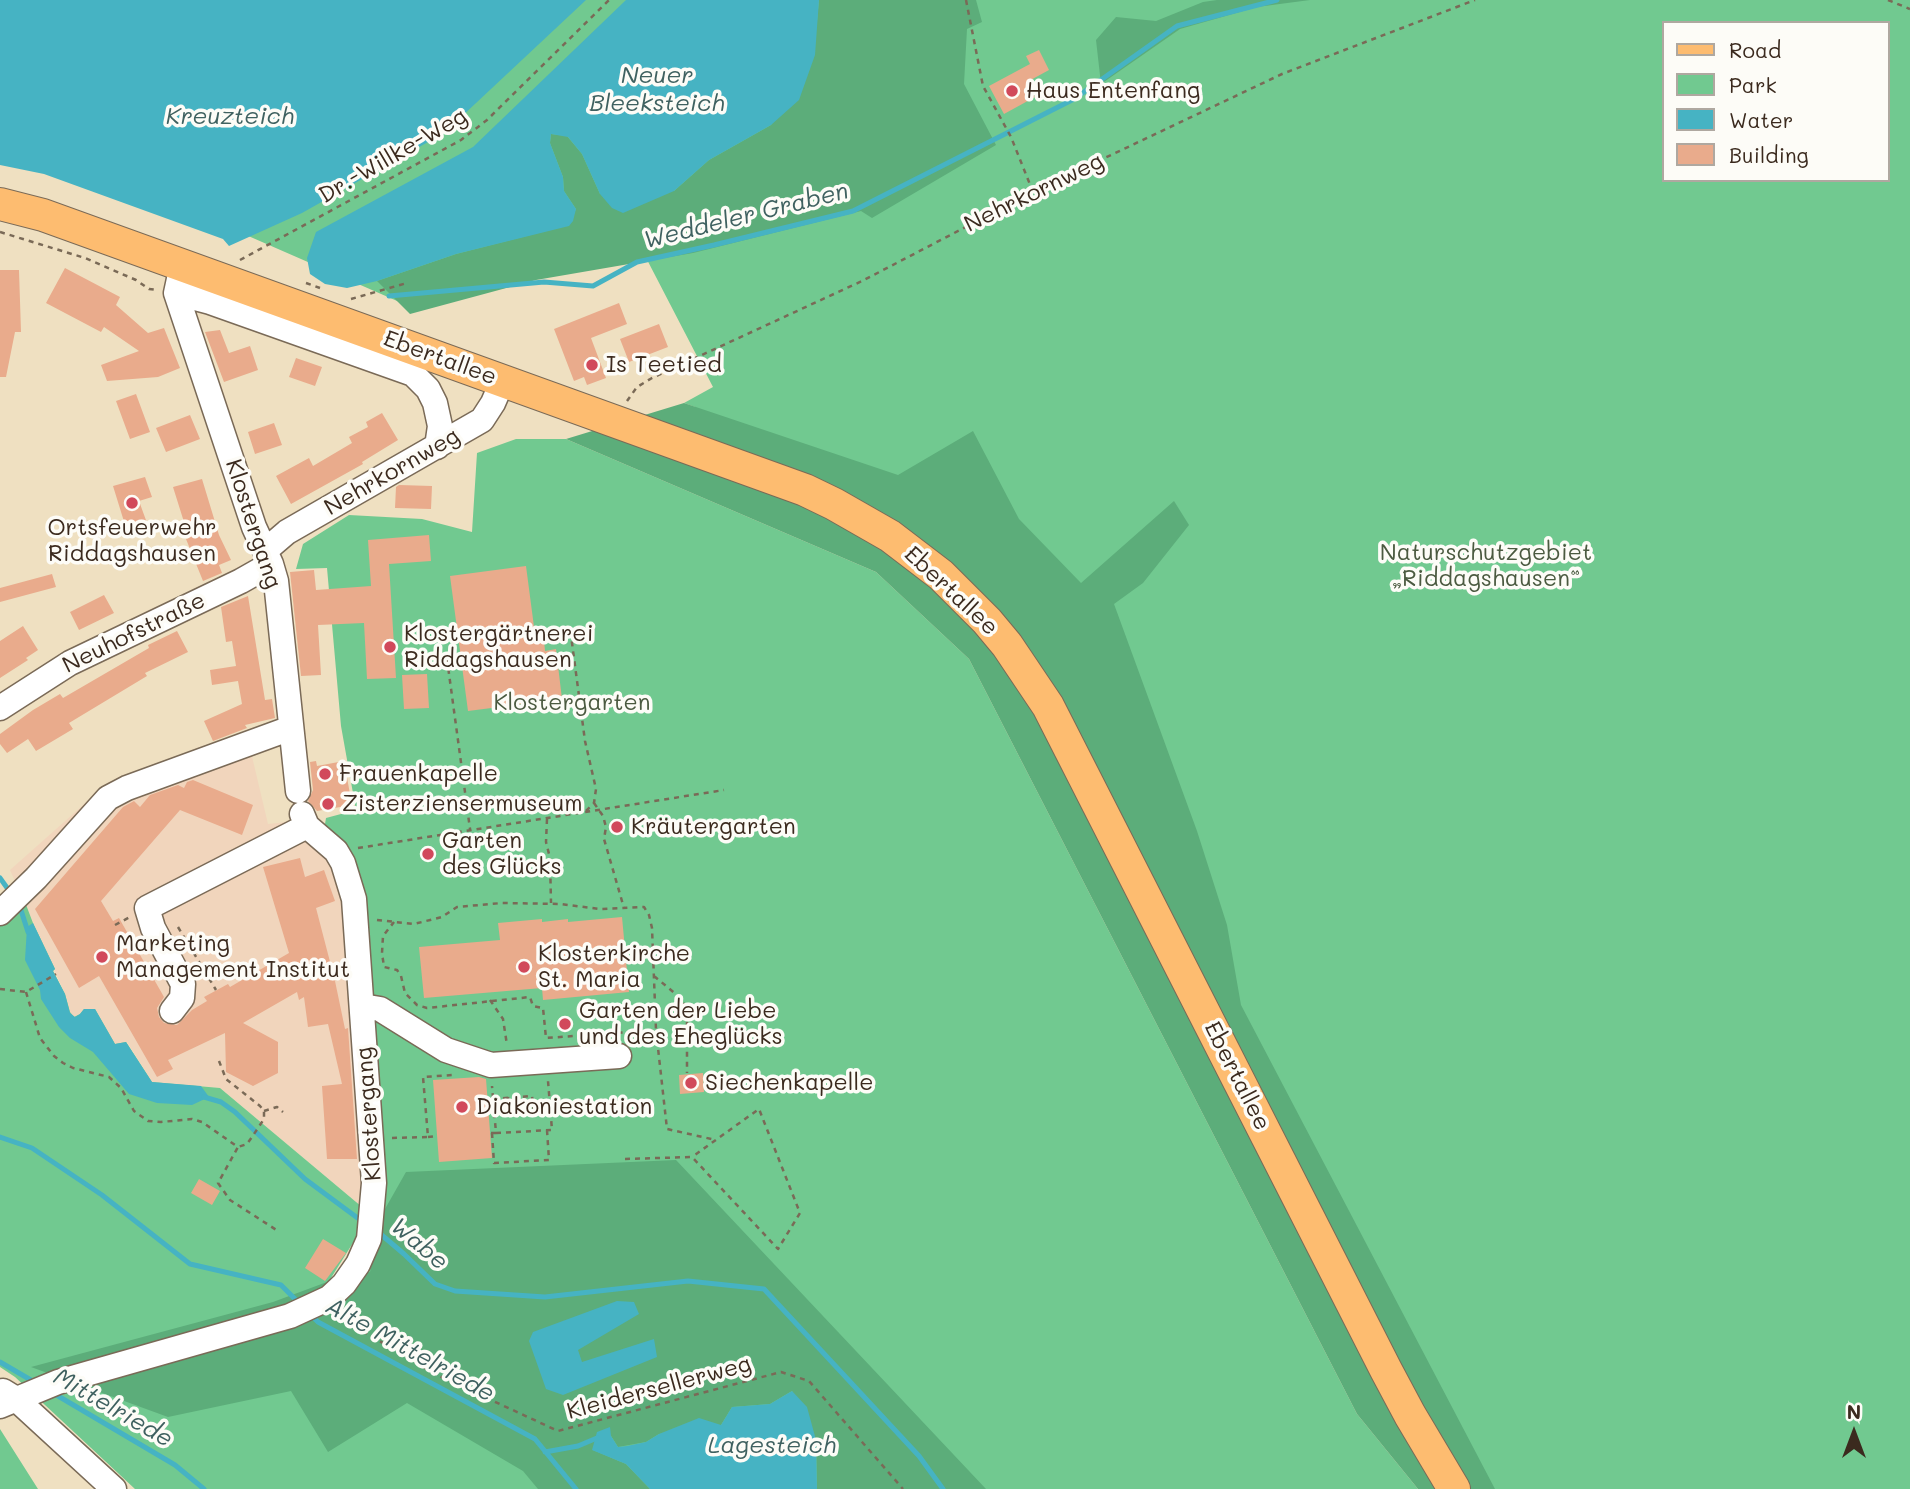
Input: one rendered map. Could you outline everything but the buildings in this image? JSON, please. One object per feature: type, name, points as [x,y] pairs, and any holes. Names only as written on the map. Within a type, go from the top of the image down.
[{"type":"main road","name":"Ebertallee","points":[[0,204],[43,215],[179,279],[503,380],[796,486],[863,519],[941,575],[1007,645],[1027,671],[1062,732],[1392,1381],[1454,1489]]},
{"type":"street","points":[[179,279],[210,302],[413,374],[428,389],[435,403],[440,426],[437,447]]},
{"type":"street","name":"Klostergang","points":[[22,1393],[290,1316],[321,1303],[336,1292],[351,1275],[371,1230],[374,1183],[356,918],[349,876],[336,851],[303,810],[291,728],[276,581],[254,527],[179,279]]},
{"type":"street","name":"Nehrkornweg","points":[[268,557],[287,532],[482,420],[503,380]]},
{"type":"street","name":"Neuhofstraße","points":[[0,708],[70,663],[241,581],[268,557]]},
{"type":"street","points":[[0,913],[36,878],[108,798],[127,788],[291,728]]},
{"type":"street","points":[[172,1011],[182,998],[183,985],[153,928],[147,908],[303,810]]},
{"type":"street","points":[[362,1006],[380,1009],[446,1050],[497,1071],[546,1062],[619,1056]]},
{"type":"street","points":[[22,1393],[114,1489]]},
{"type":"path","name":"Dr.-Willke-Weg","points":[[238,261],[461,140],[487,120],[609,0]]},
{"type":"path","points":[[966,0],[983,86],[1011,137],[1033,192]]},
{"type":"path","name":"Nehrkornweg","points":[[618,422],[629,397],[637,387],[652,378],[862,281],[1033,192],[1282,74],[1475,0]]},
{"type":"path","points":[[1888,0],[1910,9]]},
{"type":"path","points":[[0,232],[85,258],[136,280],[149,289],[179,279]]},
{"type":"path","points":[[351,299],[407,283]]},
{"type":"path","points":[[514,635],[570,628],[586,741],[596,789],[594,803],[582,813]]},
{"type":"path","points":[[447,659],[470,830]]},
{"type":"path","points":[[336,851],[724,790]]},
{"type":"path","points":[[594,803],[601,810],[606,827],[604,839],[624,908]]},
{"type":"path","points":[[547,819],[551,904]]},
{"type":"path","points":[[356,918],[414,924],[442,917],[457,908],[502,903],[600,909],[643,908],[649,915],[656,1030],[667,1129],[716,1140]]},
{"type":"path","points":[[394,922],[383,936],[384,967],[397,970],[405,993],[417,1005],[427,1008],[530,997],[533,1006],[543,1008],[546,1038],[656,1030]]},
{"type":"path","points":[[0,989],[26,992],[56,974]]},
{"type":"path","points":[[654,976],[687,1008],[687,1073]]},
{"type":"path","points":[[26,992],[40,1038],[63,1063],[109,1077],[121,1088],[134,1111],[148,1121],[192,1119],[202,1122],[238,1147]]},
{"type":"path","points":[[490,1000],[503,1019],[493,1099],[494,1163],[549,1160],[547,1130]]},
{"type":"path","points":[[219,1061],[226,1079],[264,1111]]},
{"type":"path","points":[[493,1133],[552,1130],[546,1062]]},
{"type":"path","points":[[428,1137],[423,1077],[497,1071]]},
{"type":"path","points":[[493,1099],[532,1096],[534,1114]]},
{"type":"path","points":[[508,1097],[510,1115],[551,1112]]},
{"type":"path","points":[[264,1111],[277,1107],[283,1112]]},
{"type":"path","points":[[625,1159],[692,1157],[759,1109],[800,1213],[778,1249],[692,1157]]},
{"type":"path","points":[[264,1111],[260,1125],[247,1144],[238,1147],[218,1183],[230,1199],[278,1231]]},
{"type":"path","points":[[371,1139],[437,1136]]},
{"type":"path","name":"Kleidersellerweg","points":[[321,1303],[342,1321],[437,1375],[558,1431],[781,1372],[809,1381],[903,1489]]},
{"type":"shaded area","points":[[250,748],[268,824],[296,821],[333,867],[343,902],[363,1174],[362,1207],[220,1088],[152,1082],[127,1042],[115,1045],[95,1009],[74,1017],[10,870],[109,782]]},
{"type":"green space","name":"Naturschutzgebiet „Riddagshausen“","points":[[0,0],[1910,0],[1910,1489],[1483,1489],[1115,775],[695,407],[684,403],[713,387],[642,250],[404,304],[230,228]]},
{"type":"green space","points":[[819,0],[976,0],[982,22],[967,29],[964,84],[996,145],[872,218],[861,211],[693,253],[536,280],[410,314],[377,281],[456,254],[569,225],[576,209],[564,191],[563,177],[550,143],[551,134],[567,136],[582,154],[600,194],[674,191],[709,160],[771,125],[817,21]]},
{"type":"green space","points":[[1310,0],[1257,7],[1180,29],[1101,84],[1096,40],[1116,17],[1156,21],[1203,2]]},
{"type":"green space","points":[[684,403],[898,475],[973,431],[1019,519],[1081,583],[1174,501],[1189,525],[1143,583],[1114,604],[1197,831],[1227,925],[1241,1005],[1495,1489],[1418,1489],[1357,1414],[969,659],[876,572],[566,439]]},
{"type":"green space","name":"Klostergarten","points":[[516,439],[566,439],[876,572],[969,659],[1357,1414],[1418,1489],[135,1489],[15,1377],[0,1367],[0,926],[25,902],[74,1017],[84,1009],[95,1009],[115,1044],[126,1042],[152,1082],[220,1088],[362,1207],[356,1238],[331,1278],[346,1280],[385,1209],[362,899],[325,824],[326,818],[356,810],[341,726],[327,568],[296,569],[303,544],[349,515],[422,519],[472,532],[477,453]]},
{"type":"green space","points":[[676,1160],[986,1489],[817,1489],[816,1440],[792,1391],[770,1404],[732,1407],[721,1425],[659,1434],[646,1442],[618,1447],[611,1436],[597,1438],[593,1450],[626,1464],[650,1489],[538,1489],[523,1471],[407,1403],[328,1452],[291,1391],[168,1417],[31,1367],[273,1302],[327,1282],[370,1272],[385,1209],[406,1172]]},
{"type":"green space","points":[[0,1429],[38,1489],[0,1489]]},
{"type":"water","name":"Kreuzteich","points":[[0,0],[586,0],[444,133],[302,213],[229,246],[223,239],[44,174],[0,165]]},
{"type":"water","name":"Neuer Bleeksteich","points":[[626,0],[819,0],[815,55],[799,100],[771,125],[709,160],[674,191],[623,213],[612,208],[600,194],[582,154],[568,137],[551,134],[550,143],[563,177],[564,191],[576,209],[569,226],[456,254],[377,281],[347,288],[325,284],[310,274],[307,258],[316,232],[473,147]]},
{"type":"water","points":[[33,923],[55,969],[53,971],[65,994],[70,1013],[75,1017],[84,1009],[95,1009],[115,1044],[126,1042],[152,1082],[201,1086],[209,1097],[192,1105],[157,1103],[129,1094],[93,1052],[70,1038],[59,1027],[41,999],[40,990],[25,960],[27,927]]},
{"type":"water","points":[[617,1301],[634,1302],[639,1314],[578,1350],[582,1362],[654,1339],[657,1357],[563,1395],[546,1389],[529,1341],[533,1332]]},
{"type":"water","name":"Lagesteich","points":[[792,1391],[807,1407],[816,1440],[817,1489],[650,1489],[626,1464],[592,1450],[597,1432],[610,1427],[611,1436],[618,1447],[627,1446],[646,1442],[699,1418],[721,1425],[732,1407],[770,1404]]},
{"type":"waterway","name":"Weddeler Graben","points":[[389,296],[544,282],[593,286],[637,262],[853,211],[1074,99],[1177,26],[1277,0]]},
{"type":"waterway","name":"Wabe","points":[[0,878],[10,892]]},
{"type":"waterway","name":"Wabe","points":[[19,904],[28,932]]},
{"type":"waterway","name":"Wabe","points":[[204,1097],[221,1102],[235,1112],[305,1179],[363,1222]]},
{"type":"waterway","name":"Alte Mittelriede","points":[[0,1137],[32,1148],[102,1195],[190,1264],[281,1285],[301,1305]]},
{"type":"waterway","name":"Wabe","points":[[377,1231],[435,1284],[455,1291],[545,1297],[688,1281],[764,1289],[919,1456],[943,1489]]},
{"type":"waterway","name":"Alte Mittelriede","points":[[310,1314],[318,1322],[535,1439],[576,1489]]},
{"type":"waterway","name":"Mittelriede","points":[[0,1362],[36,1383]]},
{"type":"waterway","name":"Mittelriede","points":[[53,1393],[175,1465],[204,1489]]},
{"type":"waterway","points":[[545,1452],[578,1446],[597,1438]]},
{"type":"place","name":"Haus Entenfang","points":[[1012,91]]},
{"type":"place","name":"Is Teetied","points":[[592,365]]},
{"type":"place","name":"Ortsfeuerwehr Riddagshausen","points":[[132,503]]},
{"type":"place","name":"Klostergärtnerei Riddagshausen","points":[[390,647]]},
{"type":"place","name":"Frauenkapelle","points":[[325,774]]},
{"type":"place","name":"Zisterziensermuseum","points":[[328,804]]},
{"type":"place","name":"Kräutergarten","points":[[617,827]]},
{"type":"place","name":"Garten des Glücks","points":[[428,854]]},
{"type":"place","name":"Marketing Management Institut","points":[[102,957]]},
{"type":"place","name":"Klosterkirche St. Maria","points":[[524,967]]},
{"type":"place","name":"Garten der Liebe und des Eheglücks","points":[[565,1024]]},
{"type":"place","name":"Siechenkapelle","points":[[691,1083]]},
{"type":"place","name":"Diakoniestation","points":[[462,1107]]}]
